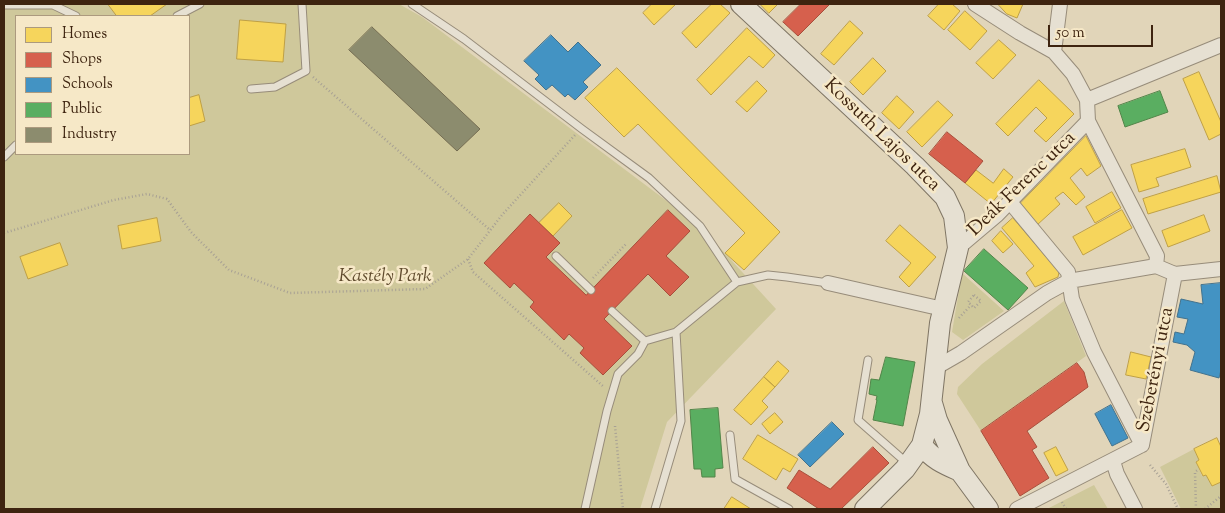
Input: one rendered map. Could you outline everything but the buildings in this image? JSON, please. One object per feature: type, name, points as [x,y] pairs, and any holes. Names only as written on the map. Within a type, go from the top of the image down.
[{"type":"main road","name":"Kossuth Lajos utca","points":[[741,4],[915,166],[945,198],[954,216],[958,248],[951,314],[937,346],[932,401],[922,444]]},
{"type":"main road","points":[[932,401],[951,464]]},
{"type":"main road","points":[[865,509],[907,467],[922,444],[930,442],[939,444],[951,464],[988,509]]},
{"type":"main road","points":[[907,467],[951,464]]},
{"type":"street","points":[[975,4],[1054,52],[1072,74],[1087,100],[1088,121],[1157,256],[1156,266]]},
{"type":"street","points":[[1054,52],[1060,4]]},
{"type":"street","points":[[1087,100],[1221,45]]},
{"type":"street","name":"Deák Ferenc utca","points":[[958,248],[1010,202],[1088,121]]},
{"type":"street","points":[[1010,202],[1068,272],[1072,299],[1094,352],[1142,445]]},
{"type":"street","points":[[935,368],[961,353],[1047,293],[1070,281],[1156,266],[1175,274],[1221,269]]},
{"type":"street","name":"Szeberényi utca","points":[[1017,509],[1142,445],[1175,274]]},
{"type":"street","points":[[828,283],[951,314]]},
{"type":"street","points":[[1113,461],[1117,474],[1135,509]]},
{"type":"lane","points":[[179,15],[200,4]]},
{"type":"lane","points":[[251,89],[276,87],[306,71],[302,4]]},
{"type":"lane","points":[[412,4],[464,39],[649,178],[700,226],[737,282]]},
{"type":"lane","points":[[4,6],[53,5],[74,15]]},
{"type":"lane","points":[[4,156],[15,146]]},
{"type":"lane","points":[[556,256],[589,288]]},
{"type":"lane","points":[[585,509],[618,374],[638,354],[645,341],[676,332],[737,282],[768,275],[828,283]]},
{"type":"lane","points":[[612,311],[645,341]]},
{"type":"lane","points":[[655,509],[681,421],[676,332]]},
{"type":"lane","points":[[868,360],[858,420],[907,467]]},
{"type":"lane","points":[[730,436],[735,479],[788,509]]},
{"type":"path","points":[[306,71],[490,230]]},
{"type":"path","points":[[4,233],[114,200],[147,194],[167,199],[191,232],[229,270],[290,293],[424,289],[468,259],[502,215],[582,129]]},
{"type":"path","points":[[589,288],[627,243]]},
{"type":"path","points":[[468,259],[473,272],[612,394]]},
{"type":"path","points":[[951,314],[971,305],[974,308],[981,301],[974,295],[968,302],[971,305]]},
{"type":"path","points":[[615,422],[623,509]]},
{"type":"path","points":[[1150,465],[1166,484],[1178,509]]},
{"type":"path","points":[[1196,509],[1195,472],[1199,469]]},
{"type":"path","points":[[1205,509],[1221,496]]},
{"type":"green space","name":"Kastély Park","points":[[4,4],[399,4],[422,17],[700,226],[776,309],[667,422],[640,509],[4,509]]},
{"type":"green space","points":[[962,273],[1004,311],[963,340],[952,332]]},
{"type":"green space","points":[[1064,301],[1086,356],[981,431],[957,394],[958,387],[982,364]]},
{"type":"green space","points":[[1194,449],[1199,460],[1196,462],[1202,476],[1206,475],[1212,486],[1221,482],[1221,509],[1181,509],[1160,467]]},
{"type":"green space","points":[[1094,485],[1108,509],[1047,509]]}]
